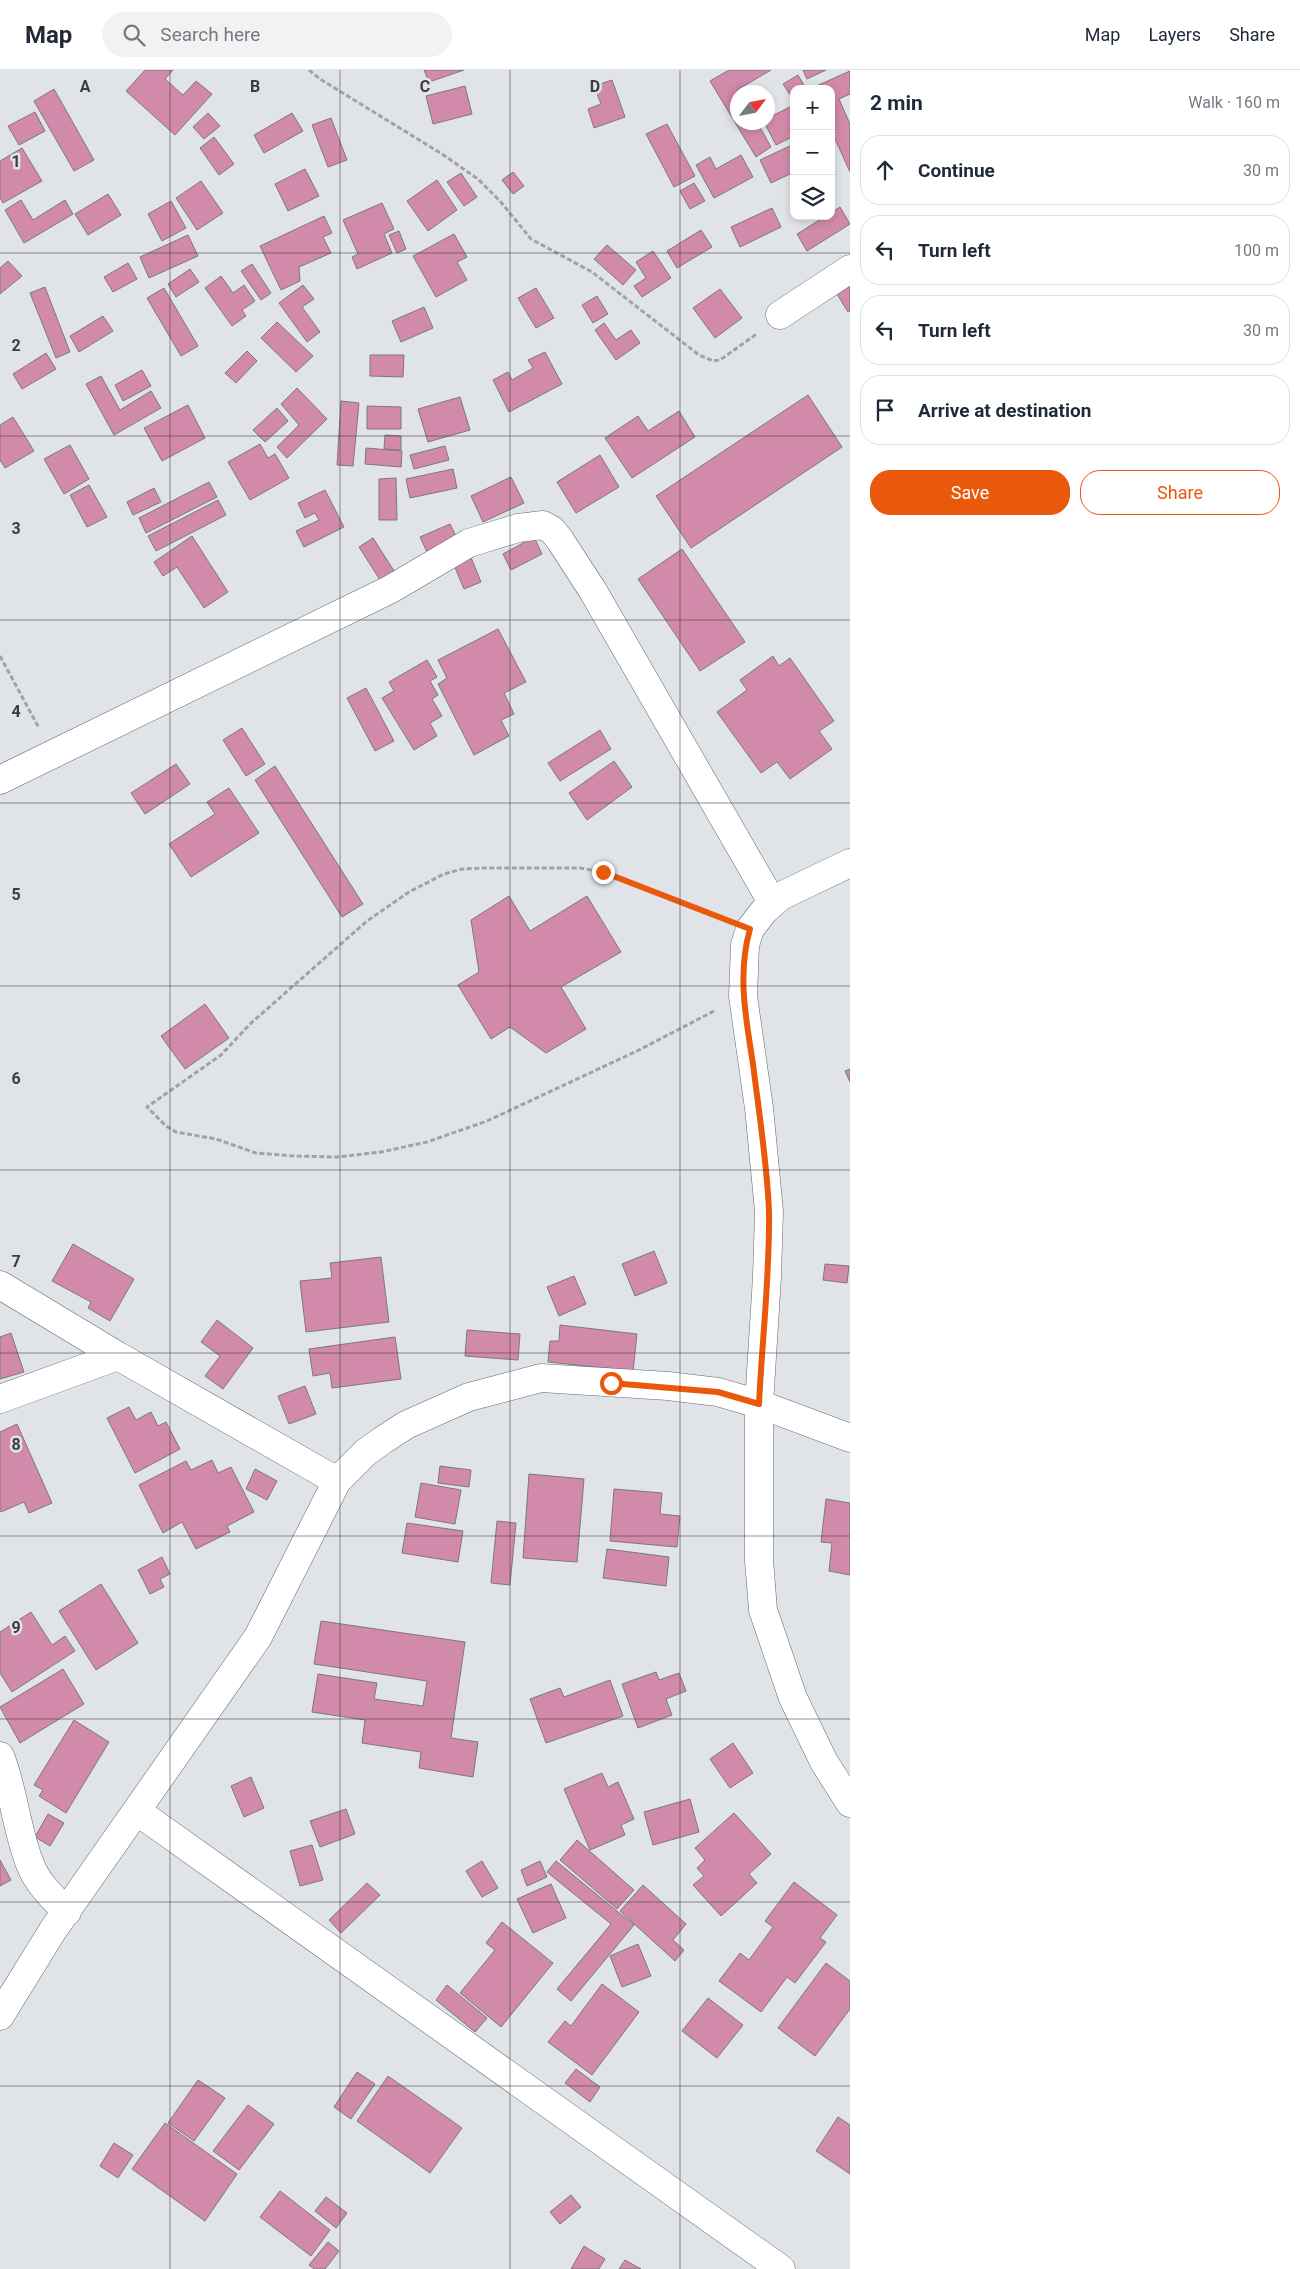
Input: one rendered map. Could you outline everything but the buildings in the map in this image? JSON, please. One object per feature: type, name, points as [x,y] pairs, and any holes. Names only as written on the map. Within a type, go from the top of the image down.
[{"type":"street","points":[[780,315],[850,269]]},
{"type":"street","points":[[0,780],[391,590],[469,543],[518,528],[543,525],[552,530],[560,540],[593,591],[772,902]]},
{"type":"street","points":[[850,863],[772,902],[750,929],[744,955],[743,996],[760,1117],[769,1212],[768,1277],[759,1404],[759,1560],[763,1610],[792,1698],[824,1762],[850,1803]]},
{"type":"street","points":[[0,1285],[118,1356],[337,1481]]},
{"type":"street","points":[[0,1399],[118,1356]]},
{"type":"street","points":[[0,2016],[54,1930],[138,1812],[258,1637],[337,1481],[366,1452],[406,1426],[469,1397],[541,1378],[668,1386],[718,1392],[759,1404],[850,1438]]},
{"type":"street","points":[[0,1756],[13,1794],[30,1865],[45,1890],[67,1912]]},
{"type":"street","points":[[138,1812],[781,2269]]},
{"type":"path","points":[[309,70],[320,79],[442,154],[478,180],[500,200],[531,239],[592,272],[699,355],[713,361],[727,356],[780,315]]},
{"type":"path","points":[[0,656],[52,754]]},
{"type":"path","points":[[743,996],[637,1051],[541,1097],[487,1121],[407,1148],[337,1157],[256,1153],[216,1139],[176,1132],[166,1126],[147,1107],[221,1055],[250,1024],[367,921],[409,892],[444,874],[462,869],[482,868],[580,868],[626,880],[750,929]]},
{"type":"route","points":[[603,872],[750,929],[745,945],[743,996],[759,1108],[769,1212],[768,1277],[759,1404],[718,1392],[668,1386],[611,1383]]}]
